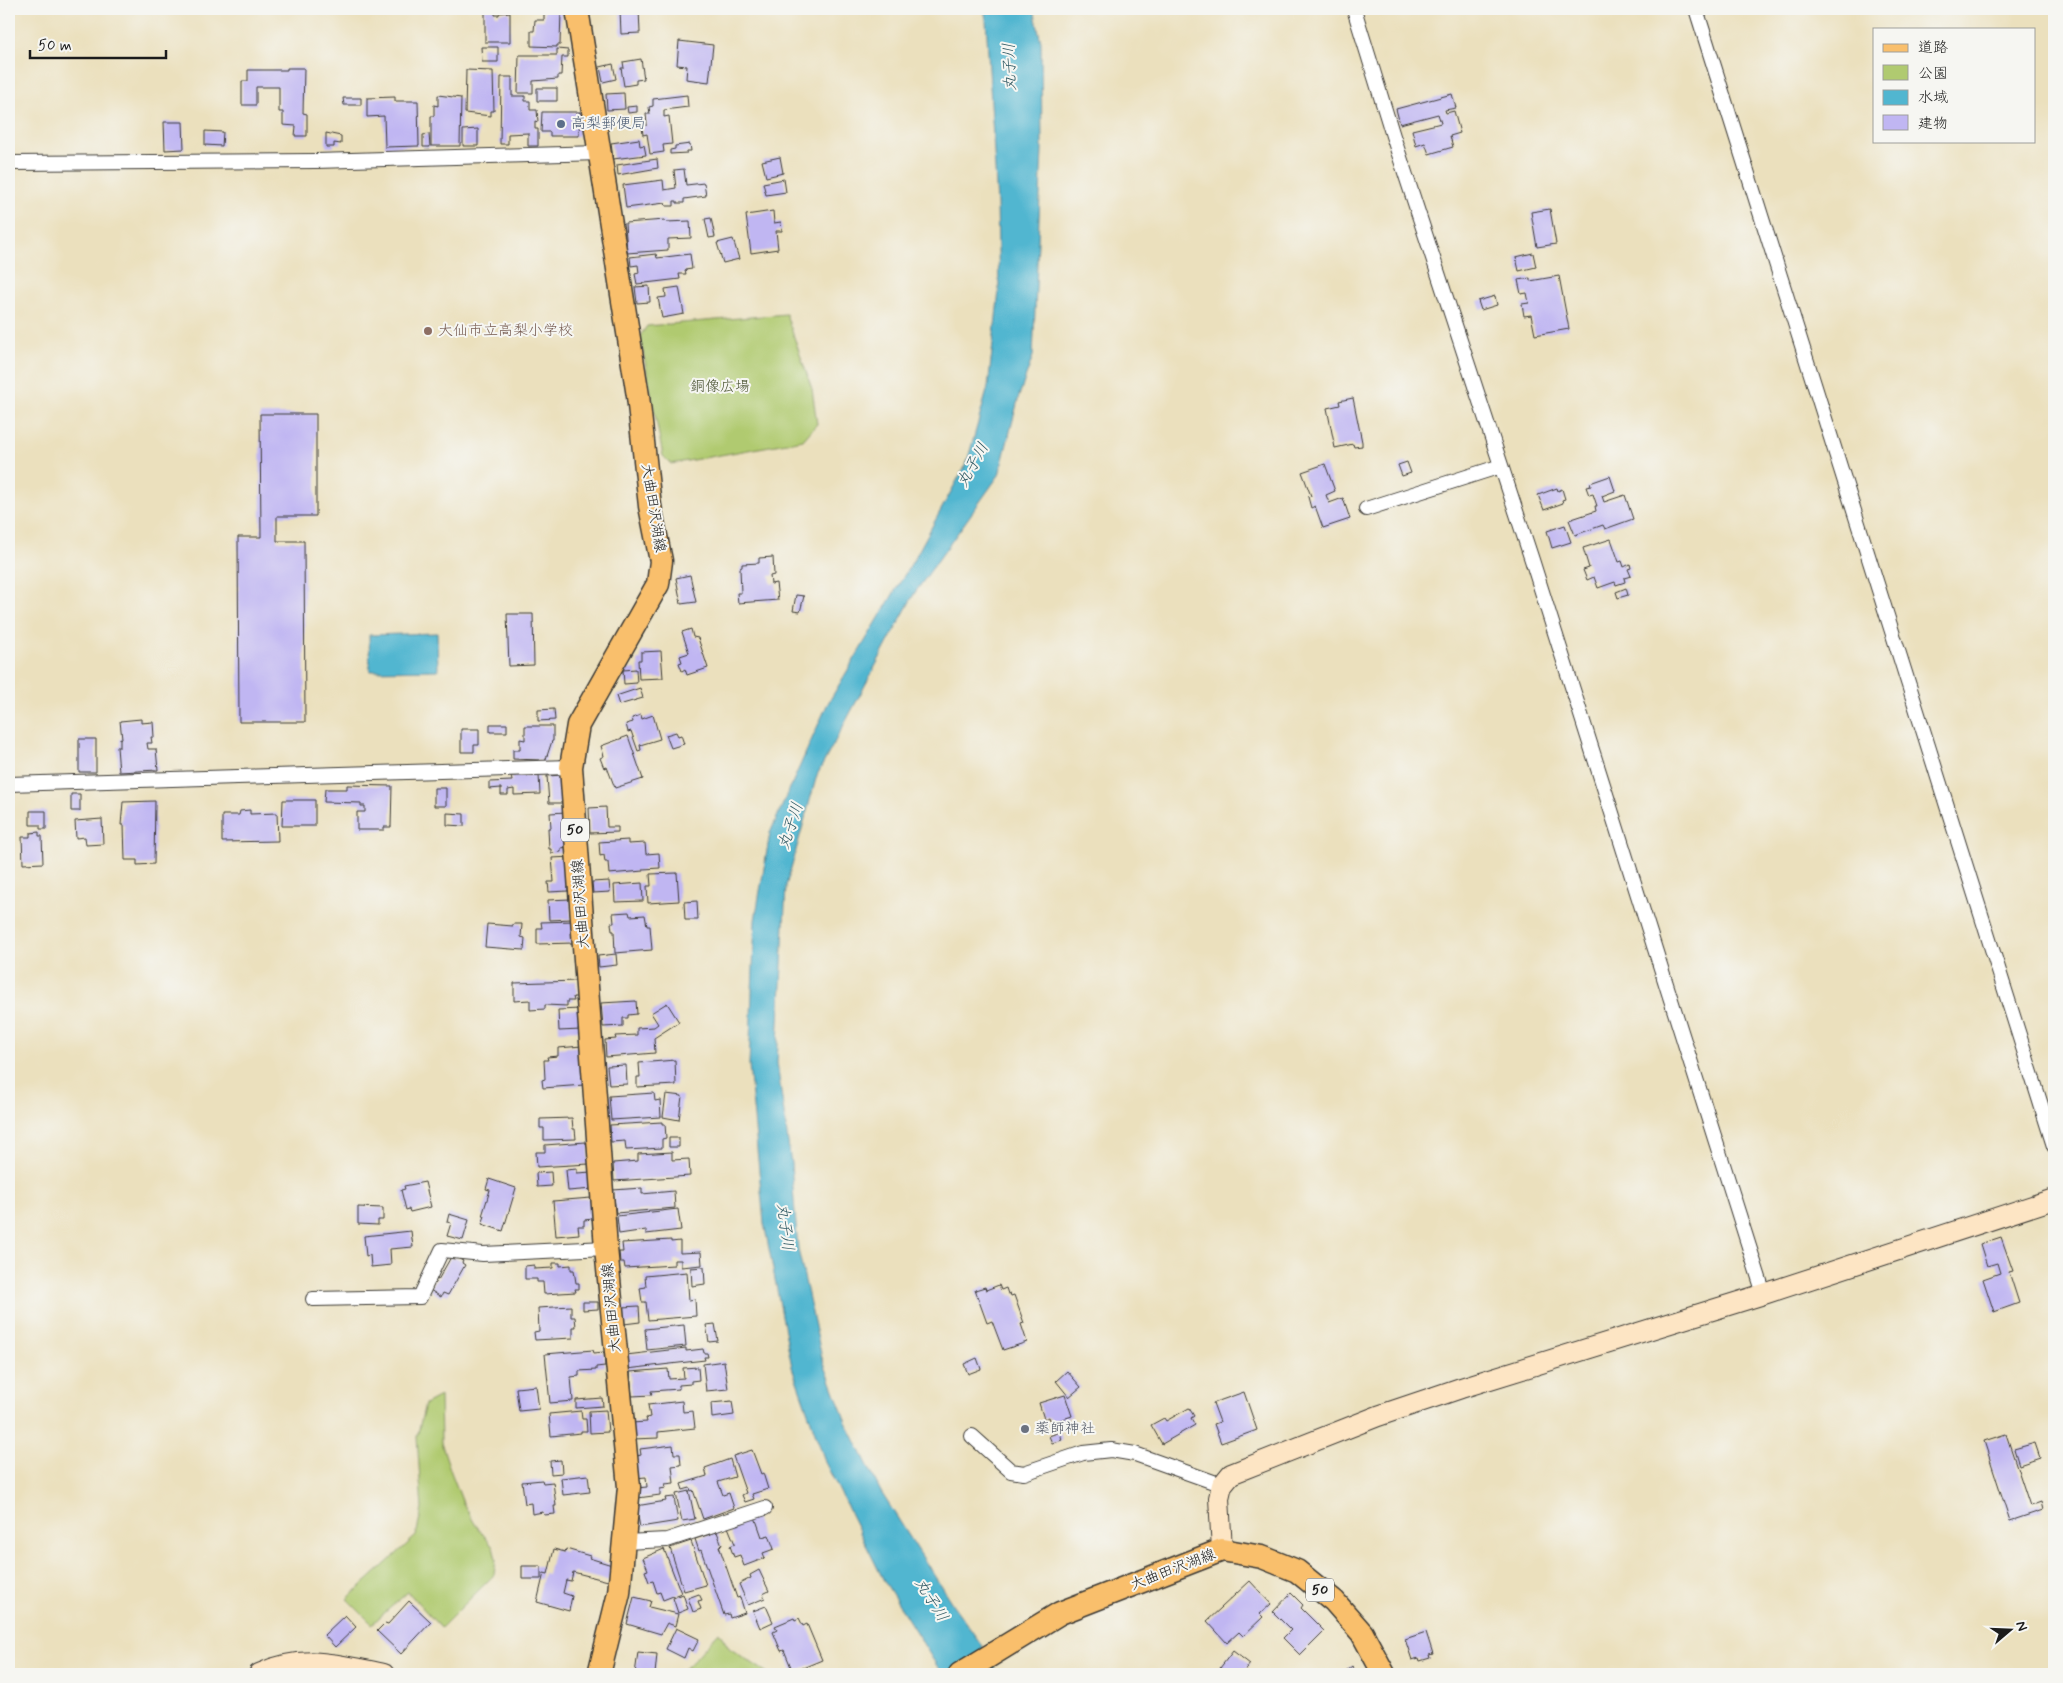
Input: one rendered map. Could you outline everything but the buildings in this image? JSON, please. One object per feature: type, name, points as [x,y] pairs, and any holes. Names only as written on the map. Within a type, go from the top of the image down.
[{"type":"main road","name":"大曲田沢湖線","points":[[577,9],[638,396],[650,506],[661,562],[658,584],[578,725],[571,767],[606,1248],[629,1487],[619,1593],[599,1674]]},
{"type":"main road","name":"大曲田沢湖線","points":[[960,1674],[1060,1614],[1222,1550],[1262,1557],[1297,1572],[1334,1601],[1362,1633],[1384,1674]]},
{"type":"street","points":[[1354,9],[1764,1294]]},
{"type":"street","points":[[1696,9],[2054,1146]]},
{"type":"street","points":[[9,163],[316,161],[600,153]]},
{"type":"street","points":[[1366,509],[1501,466]]},
{"type":"street","points":[[9,784],[571,767]]},
{"type":"street","points":[[1222,1550],[1219,1498],[1222,1485],[1231,1474],[1378,1416],[1461,1388],[1764,1294],[2054,1200]]},
{"type":"street","points":[[313,1299],[420,1297],[442,1250],[483,1254],[606,1248]]},
{"type":"street","points":[[972,1436],[1011,1471],[1024,1474],[1083,1452],[1112,1450],[1135,1454],[1222,1485]]},
{"type":"street","points":[[625,1542],[667,1540],[765,1508]]},
{"type":"street","points":[[259,1674],[294,1662],[331,1663],[384,1674]]},
{"type":"green space","name":"銅像広場","points":[[786,314],[812,389],[817,424],[803,440],[671,464],[663,456],[640,336],[647,326]]},
{"type":"green space","points":[[440,1396],[441,1442],[463,1503],[475,1524],[493,1547],[496,1559],[494,1575],[441,1628],[408,1592],[372,1624],[347,1599],[416,1536],[422,1509],[417,1437],[425,1404]]},
{"type":"green space","points":[[719,1632],[729,1648],[769,1674],[676,1674],[689,1665]]},
{"type":"water","name":"丸子川","points":[[984,9],[1034,9],[1041,42],[1042,150],[1033,356],[1019,396],[999,475],[914,594],[817,775],[786,886],[777,1063],[791,1164],[798,1249],[822,1358],[846,1422],[881,1492],[953,1605],[981,1644],[998,1674],[942,1674],[883,1579],[826,1464],[792,1367],[764,1223],[749,1065],[755,920],[770,833],[827,705],[917,554],[967,462],[988,387],[999,291],[997,203]]},
{"type":"water","points":[[437,633],[438,670],[370,671],[369,635]]},
{"type":"place","name":"高梨郵便局","points":[[561,124]]},
{"type":"place","name":"大仙市立高梨小学校","points":[[428,331]]},
{"type":"place","name":"薬師神社","points":[[1025,1429]]}]
